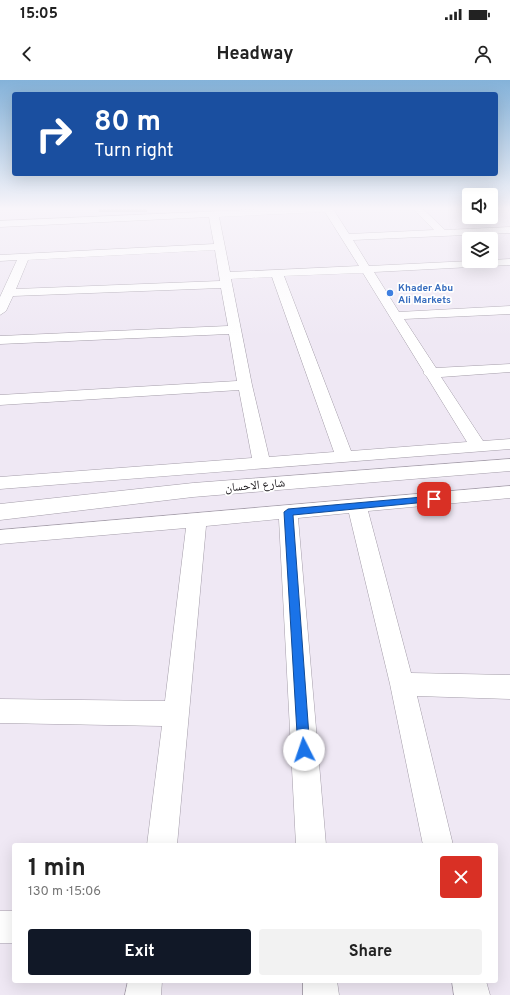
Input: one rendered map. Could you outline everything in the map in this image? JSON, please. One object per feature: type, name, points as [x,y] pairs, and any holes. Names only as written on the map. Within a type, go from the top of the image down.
[{"type":"street","points":[[0,258],[118,252]]},
{"type":"street","points":[[220,252],[234,330],[262,462]]},
{"type":"street","points":[[355,252],[430,373],[478,446]]},
{"type":"street","points":[[0,311],[24,257]]},
{"type":"street","points":[[8,293],[225,280],[277,274],[365,268],[510,262]]},
{"type":"street","points":[[277,274],[344,456]]},
{"type":"street","points":[[395,316],[510,310]]},
{"type":"street","points":[[0,340],[234,330]]},
{"type":"street","points":[[430,373],[510,368]]},
{"type":"street","points":[[0,400],[245,385]]},
{"type":"street","points":[[0,483],[510,444]]},
{"type":"street","name":"شارع الاحسان","points":[[0,512],[193,490],[510,465]]},
{"type":"street","points":[[0,537],[510,492]]},
{"type":"street","points":[[357,506],[402,684],[438,843]]},
{"type":"street","points":[[288,512],[311,843]]},
{"type":"street","points":[[162,843],[197,520]]},
{"type":"street","points":[[402,684],[510,686]]},
{"type":"street","points":[[0,711],[177,714]]},
{"type":"street","points":[[0,926],[12,927]]},
{"type":"street","points":[[143,995],[145,983]]},
{"type":"street","points":[[320,983],[321,995]]},
{"type":"street","points":[[469,983],[472,995]]},
{"type":"place","name":"Khader Abu Ali Markets","points":[[390,293]]},
{"type":"route","points":[[304,750],[288,512],[434,499]]}]
